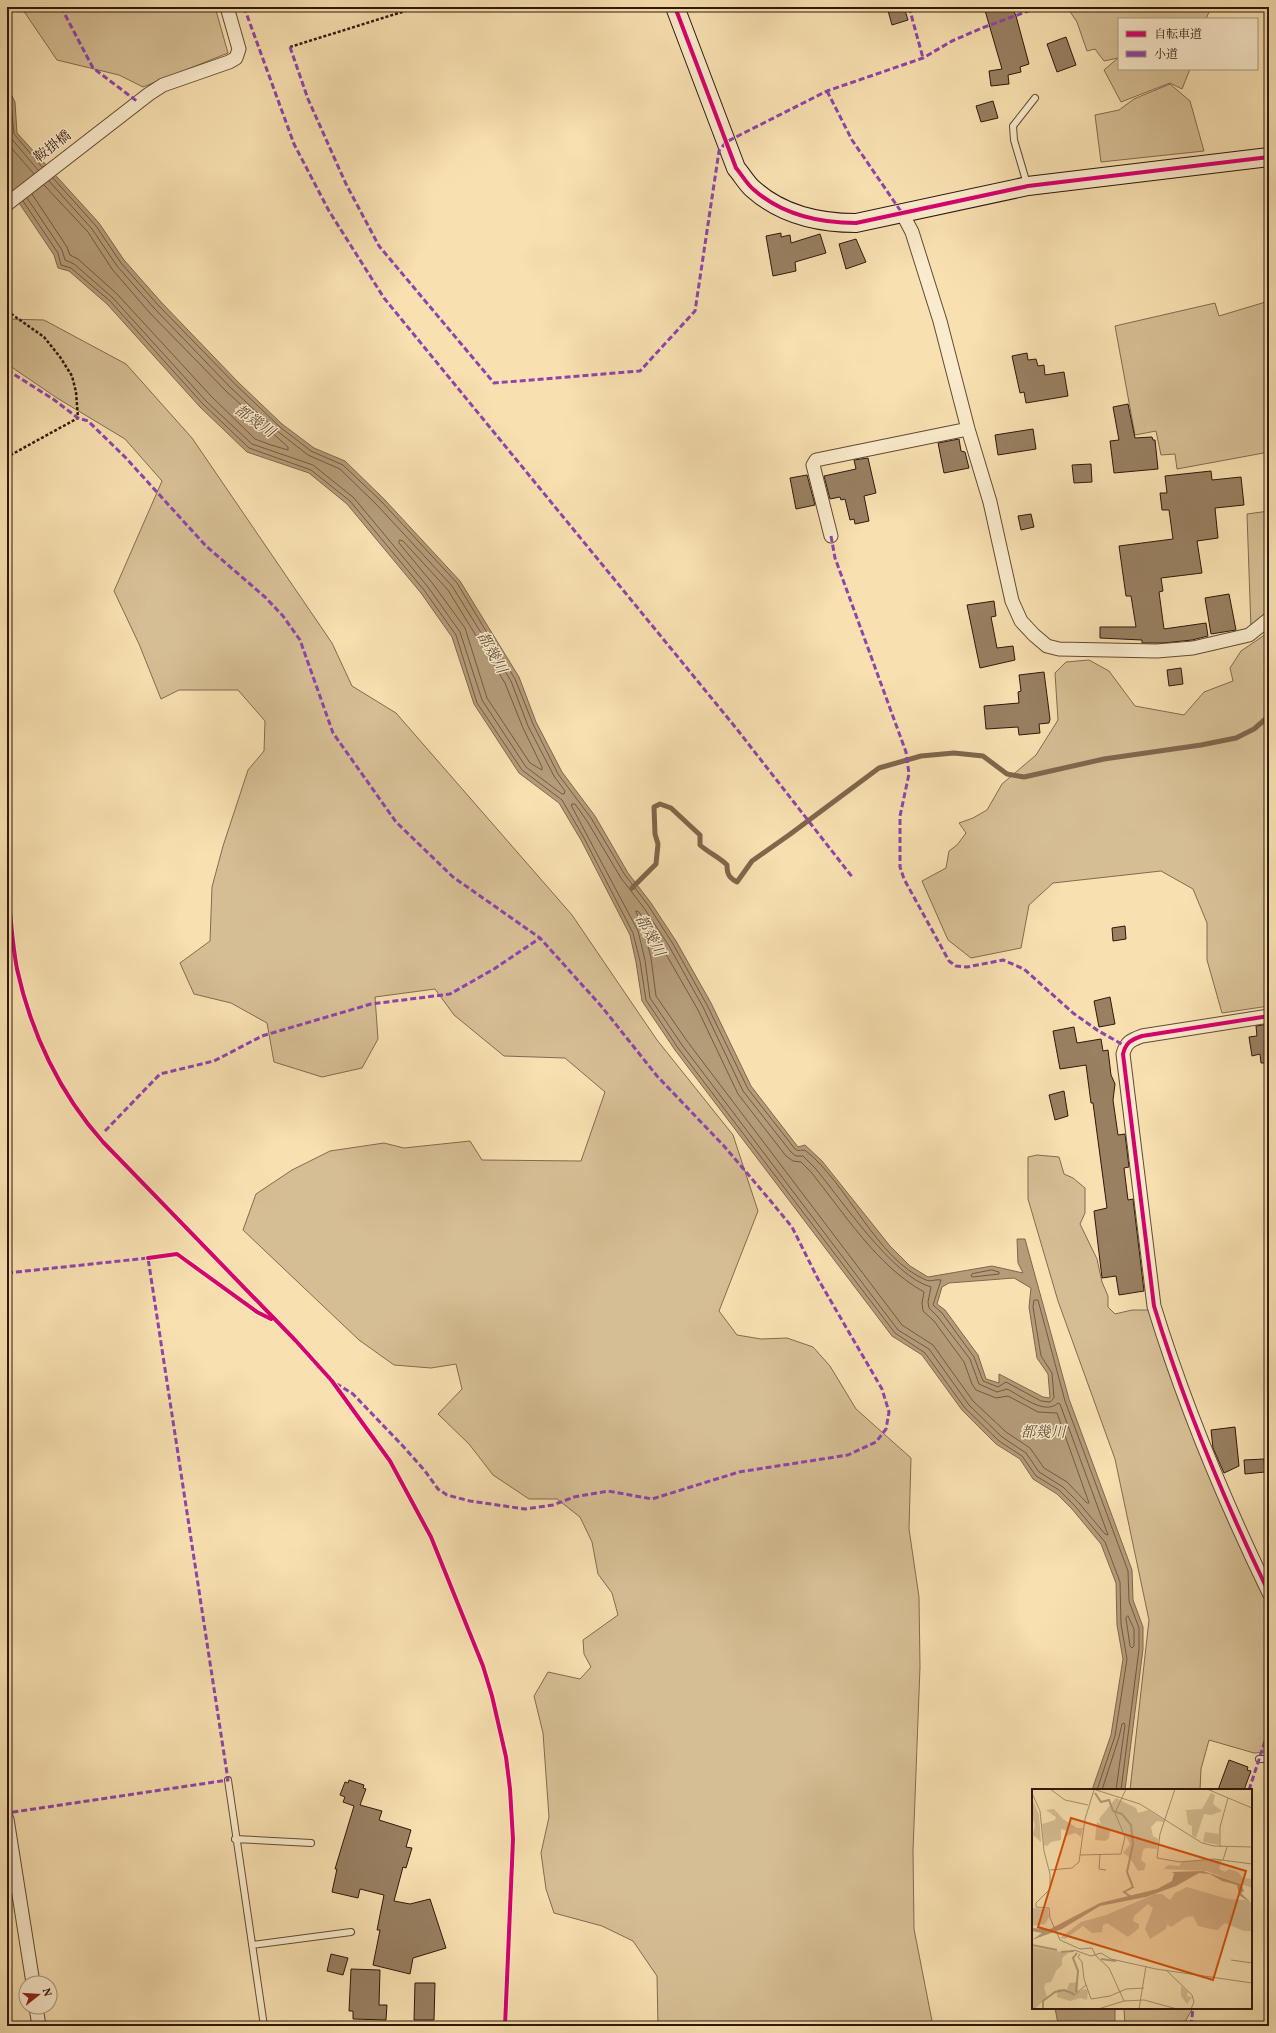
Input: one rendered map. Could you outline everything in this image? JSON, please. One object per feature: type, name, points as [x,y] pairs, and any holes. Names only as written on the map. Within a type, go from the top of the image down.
[{"type":"street","name":"鞍掛橋","points":[[7,204],[120,116],[164,85],[229,62],[236,58],[239,49],[227,7]]},
{"type":"street","points":[[674,7],[736,168],[753,189],[778,207],[802,217],[831,223],[856,224],[1028,186],[1269,157]]},
{"type":"street","points":[[902,213],[912,232],[940,321],[968,429],[990,502],[1012,601],[1021,621],[1047,646],[1059,649],[1157,651],[1193,648],[1249,635],[1269,619]]},
{"type":"street","points":[[831,536],[813,465],[816,460],[968,429]]},
{"type":"street","points":[[1269,1016],[1142,1036],[1130,1040],[1125,1046],[1123,1054],[1154,1306],[1165,1341],[1221,1491],[1269,1592]]},
{"type":"street","points":[[7,1819],[32,1975]]},
{"type":"street","points":[[37,2015],[39,2026]]},
{"type":"lane","points":[[1028,186],[1014,140],[1013,126],[1035,98]]},
{"type":"lane","points":[[1259,1759],[1269,1759]]},
{"type":"lane","points":[[228,1780],[264,2026]]},
{"type":"lane","points":[[236,1839],[312,1842]]},
{"type":"lane","points":[[252,1945],[351,1932]]},
{"type":"path","points":[[290,47],[418,7]]},
{"type":"path","points":[[7,311],[44,338],[60,357],[72,376],[76,392],[78,418],[7,457]]},
{"type":"shaded area","points":[[21,7],[215,7],[228,53],[143,87],[119,75],[57,60]]},
{"type":"shaded area","points":[[1067,7],[1120,7],[1123,10],[1124,7],[1211,7],[1206,18],[1118,18],[1118,58],[1104,61],[1095,49],[1087,51],[1077,22]]},
{"type":"shaded area","points":[[1118,58],[1118,70],[1190,70],[1182,89],[1170,83],[1121,102],[1104,70]]},
{"type":"shaded area","points":[[1170,84],[1190,101],[1204,151],[1101,162],[1095,115],[1119,110],[1134,99]]},
{"type":"shaded area","points":[[1269,301],[1269,452],[1177,469],[1175,454],[1161,455],[1156,431],[1135,435],[1115,326],[1215,303],[1219,316]]},
{"type":"shaded area","points":[[7,319],[44,320],[126,364],[192,438],[332,643],[352,686],[396,713],[572,915],[657,1040],[733,1135],[758,1211],[719,1311],[737,1335],[761,1339],[787,1338],[813,1347],[830,1366],[856,1409],[911,1458],[909,1529],[919,1597],[920,1667],[913,1851],[914,1929],[933,2026],[658,2026],[657,1976],[633,1941],[602,1926],[554,1913],[546,1889],[541,1853],[549,1817],[543,1733],[534,1696],[548,1672],[580,1679],[591,1667],[584,1654],[583,1640],[618,1615],[612,1593],[598,1574],[592,1542],[580,1517],[557,1499],[529,1499],[493,1475],[469,1444],[438,1414],[462,1389],[456,1364],[431,1368],[394,1365],[359,1340],[243,1230],[256,1194],[292,1170],[330,1151],[384,1143],[404,1148],[470,1141],[482,1160],[581,1161],[605,1092],[565,1058],[504,1056],[454,1015],[435,989],[375,997],[378,1039],[362,1068],[322,1077],[274,1062],[267,1023],[231,1003],[194,994],[180,963],[210,941],[212,887],[223,846],[248,770],[264,751],[265,721],[238,690],[179,690],[161,699],[139,644],[114,591],[162,481],[125,439],[57,398],[7,364]]},
{"type":"shaded area","points":[[1269,511],[1269,613],[1251,629],[1247,514]]},
{"type":"shaded area","points":[[1269,632],[1269,1006],[1222,1013],[1207,960],[1207,923],[1193,889],[1161,871],[1053,883],[1029,905],[1021,948],[971,958],[948,940],[922,881],[946,868],[949,851],[957,845],[966,833],[959,823],[973,818],[987,810],[1002,784],[1036,755],[1058,720],[1055,673],[1066,662],[1089,660],[1109,671],[1135,706],[1184,715],[1204,692],[1233,681],[1230,668],[1241,651]]},
{"type":"shaded area","points":[[1037,1155],[1059,1157],[1064,1174],[1073,1178],[1085,1188],[1085,1213],[1080,1224],[1097,1259],[1102,1282],[1108,1296],[1108,1307],[1115,1314],[1132,1310],[1147,1310],[1160,1319],[1201,1428],[1269,1583],[1269,1752],[1254,1753],[1209,1740],[1201,1769],[1200,1789],[1130,1789],[1149,1620],[1115,1459],[1058,1301],[1028,1199],[1028,1157]]},
{"type":"shaded area","points":[[1124,2009],[1192,2009],[1186,2020],[1187,2026],[1125,2026]]},
{"type":"water","name":"都幾川","points":[[7,86],[15,102],[17,133],[99,223],[124,260],[161,302],[238,382],[282,424],[314,448],[345,461],[384,499],[460,581],[519,677],[536,722],[562,772],[595,816],[628,873],[651,903],[676,941],[711,1003],[751,1086],[798,1147],[805,1145],[822,1161],[890,1246],[910,1266],[928,1277],[992,1266],[1023,1273],[1018,1263],[1017,1239],[1025,1239],[1069,1399],[1132,1570],[1133,1600],[1143,1627],[1143,1649],[1125,1789],[1092,1789],[1111,1735],[1123,1659],[1117,1625],[1116,1583],[1101,1544],[1072,1509],[1057,1494],[1033,1479],[1020,1459],[996,1444],[962,1410],[922,1355],[892,1336],[675,1050],[642,1001],[630,935],[581,840],[559,803],[519,773],[474,704],[452,637],[421,593],[347,504],[309,473],[247,452],[200,407],[107,304],[69,271],[58,268],[54,255],[7,185]],"holes":[[[1014,1278],[1031,1288],[1029,1307],[1037,1358],[1048,1374],[1050,1398],[1043,1397],[999,1374],[999,1383],[986,1379],[978,1355],[945,1310],[937,1304],[942,1287],[949,1283]]]},
{"type":"water","points":[[1055,2009],[1115,2009],[1115,2023],[1112,2026],[1056,2026],[1058,2024]]},
{"type":"building","points":[[887,7],[904,7],[908,20],[892,25]]},
{"type":"building","points":[[984,7],[1012,7],[1016,16],[1029,64],[1020,67],[1021,72],[1008,75],[1009,84],[991,86],[989,71],[1002,69]]},
{"type":"building","points":[[1066,37],[1076,65],[1057,72],[1047,44]]},
{"type":"building","points":[[993,101],[998,118],[981,122],[976,106]]},
{"type":"building","points":[[781,233],[781,237],[790,235],[791,243],[820,234],[826,253],[795,262],[796,271],[773,276],[766,236]]},
{"type":"building","points":[[856,239],[866,262],[846,269],[839,244]]},
{"type":"building","points":[[1027,353],[1028,360],[1036,359],[1038,366],[1044,365],[1045,375],[1064,372],[1068,396],[1026,403],[1024,392],[1020,393],[1012,356]]},
{"type":"building","points":[[1128,404],[1135,438],[1152,437],[1153,440],[1155,440],[1158,469],[1114,473],[1110,441],[1119,440],[1113,407]]},
{"type":"building","points":[[1033,429],[1036,449],[998,455],[995,435]]},
{"type":"building","points":[[959,439],[961,451],[965,452],[969,468],[944,473],[938,443]]},
{"type":"building","points":[[868,458],[876,493],[864,496],[869,521],[855,524],[854,519],[850,520],[845,499],[841,500],[840,497],[830,499],[824,476],[856,469],[854,460]]},
{"type":"building","points":[[1091,464],[1092,482],[1074,483],[1072,465]]},
{"type":"building","points":[[1211,471],[1212,480],[1241,477],[1244,505],[1215,508],[1218,538],[1197,541],[1202,573],[1161,578],[1163,591],[1159,592],[1164,629],[1206,623],[1208,636],[1192,640],[1163,643],[1142,643],[1142,640],[1100,638],[1100,627],[1136,627],[1131,596],[1126,596],[1119,546],[1173,539],[1169,510],[1162,510],[1160,493],[1167,493],[1165,476]]},
{"type":"building","points":[[807,475],[815,505],[796,509],[790,478]]},
{"type":"building","points":[[1031,514],[1034,527],[1021,530],[1018,516]]},
{"type":"building","points":[[1229,594],[1236,630],[1211,634],[1205,598]]},
{"type":"building","points":[[994,601],[996,616],[991,617],[997,648],[1013,646],[1015,660],[980,668],[967,605]]},
{"type":"building","points":[[1181,668],[1183,684],[1169,686],[1167,670]]},
{"type":"building","points":[[1044,672],[1050,719],[1049,723],[1039,724],[1040,733],[1019,735],[1018,727],[986,729],[984,706],[1019,703],[1018,692],[1021,691],[1019,675]]},
{"type":"building","points":[[1125,926],[1126,939],[1113,941],[1112,928]]},
{"type":"building","points":[[1110,997],[1115,1024],[1099,1027],[1094,1001]]},
{"type":"building","points":[[1269,1024],[1269,1063],[1261,1063],[1260,1054],[1252,1056],[1249,1037],[1257,1036],[1256,1026]]},
{"type":"building","points":[[1074,1027],[1077,1043],[1101,1039],[1103,1051],[1108,1050],[1111,1075],[1115,1084],[1113,1100],[1118,1135],[1125,1134],[1129,1167],[1124,1168],[1128,1200],[1133,1199],[1144,1291],[1119,1295],[1116,1276],[1102,1278],[1094,1211],[1107,1208],[1093,1103],[1091,1103],[1086,1065],[1060,1069],[1053,1031]]},
{"type":"building","points":[[1064,1091],[1068,1116],[1055,1120],[1049,1095]]},
{"type":"building","points":[[1235,1427],[1239,1466],[1224,1473],[1213,1448],[1211,1430]]},
{"type":"building","points":[[1264,1459],[1265,1472],[1245,1474],[1244,1460]]},
{"type":"building","points":[[1229,1760],[1248,1767],[1247,1770],[1251,1771],[1244,1789],[1218,1789]]},
{"type":"building","points":[[349,1780],[364,1785],[363,1788],[366,1789],[360,1805],[382,1811],[379,1820],[411,1830],[406,1847],[412,1848],[406,1868],[403,1867],[394,1901],[410,1904],[430,1899],[446,1948],[413,1958],[410,1974],[373,1965],[380,1930],[377,1930],[384,1895],[360,1889],[358,1898],[332,1892],[337,1869],[335,1869],[354,1806],[343,1802],[345,1797],[340,1795],[345,1782],[348,1783]]},
{"type":"building","points":[[331,1954],[348,1958],[343,1975],[327,1971]]},
{"type":"building","points":[[351,1969],[380,1970],[379,2005],[387,2005],[386,2020],[353,2019],[353,2011],[349,2011]]},
{"type":"building","points":[[415,1983],[435,1983],[434,2020],[414,2020]]},
{"type":"waterway","points":[[632,888],[656,864],[658,844],[655,834],[654,807],[660,804],[671,808],[700,835],[700,845],[727,865],[729,875],[737,882],[752,861],[879,768],[921,756],[954,753],[983,756],[1007,774],[1024,777],[1104,759],[1201,745],[1236,738],[1254,729],[1269,716]]},
{"type":"marked path","points":[[61,7],[93,68],[138,102]]},
{"type":"marked path","points":[[244,7],[294,144],[329,211],[384,298],[736,728],[853,878]]},
{"type":"marked path","points":[[909,7],[923,58]]},
{"type":"marked path","points":[[290,47],[308,99],[346,184],[379,246],[494,383],[640,371],[695,311],[719,151],[726,142],[827,91],[923,58],[952,41],[1039,7]]},
{"type":"marked path","points":[[827,91],[852,140],[902,213]]},
{"type":"marked path","points":[[7,370],[53,399],[78,418],[88,421],[125,457],[206,546],[265,597],[283,616],[300,640],[333,733],[396,822],[453,877],[540,938],[602,1007],[657,1076],[724,1146],[792,1227],[818,1279],[882,1389],[889,1412],[886,1429],[876,1442],[848,1455],[739,1472],[652,1499],[608,1491],[574,1497],[553,1505],[525,1509],[470,1501],[447,1495],[438,1489],[425,1471],[401,1444],[353,1394],[337,1384]]},
{"type":"marked path","points":[[831,536],[835,558],[906,752],[909,774],[900,816],[900,867],[904,879],[949,961],[956,966],[967,967],[1003,960],[1024,969],[1073,1013],[1097,1030],[1125,1046]]},
{"type":"marked path","points":[[105,1131],[160,1074],[214,1061],[262,1036],[371,1004],[450,994],[494,969],[540,938]]},
{"type":"marked path","points":[[7,1273],[148,1258],[228,1780],[7,1813]]},
{"type":"marked path","points":[[1249,1789],[1269,1729]]},
{"type":"marked path","points":[[1191,2026],[1193,2009]]},
{"type":"cycle path","points":[[675,7],[736,168],[751,187],[764,198],[802,216],[842,223],[856,223],[1028,186],[1269,157]]},
{"type":"cycle path","points":[[7,869],[13,944],[23,993],[30,1016],[49,1062],[73,1104],[103,1142],[296,1341],[332,1381],[390,1461],[431,1537],[483,1666],[492,1696],[506,1757],[510,1789],[513,1839],[505,2026]]},
{"type":"cycle path","points":[[1269,1016],[1142,1036],[1130,1042],[1123,1054],[1154,1306],[1178,1379],[1206,1451],[1236,1523],[1269,1593]]},
{"type":"cycle path","points":[[148,1258],[177,1254],[257,1312],[271,1319]]}]
